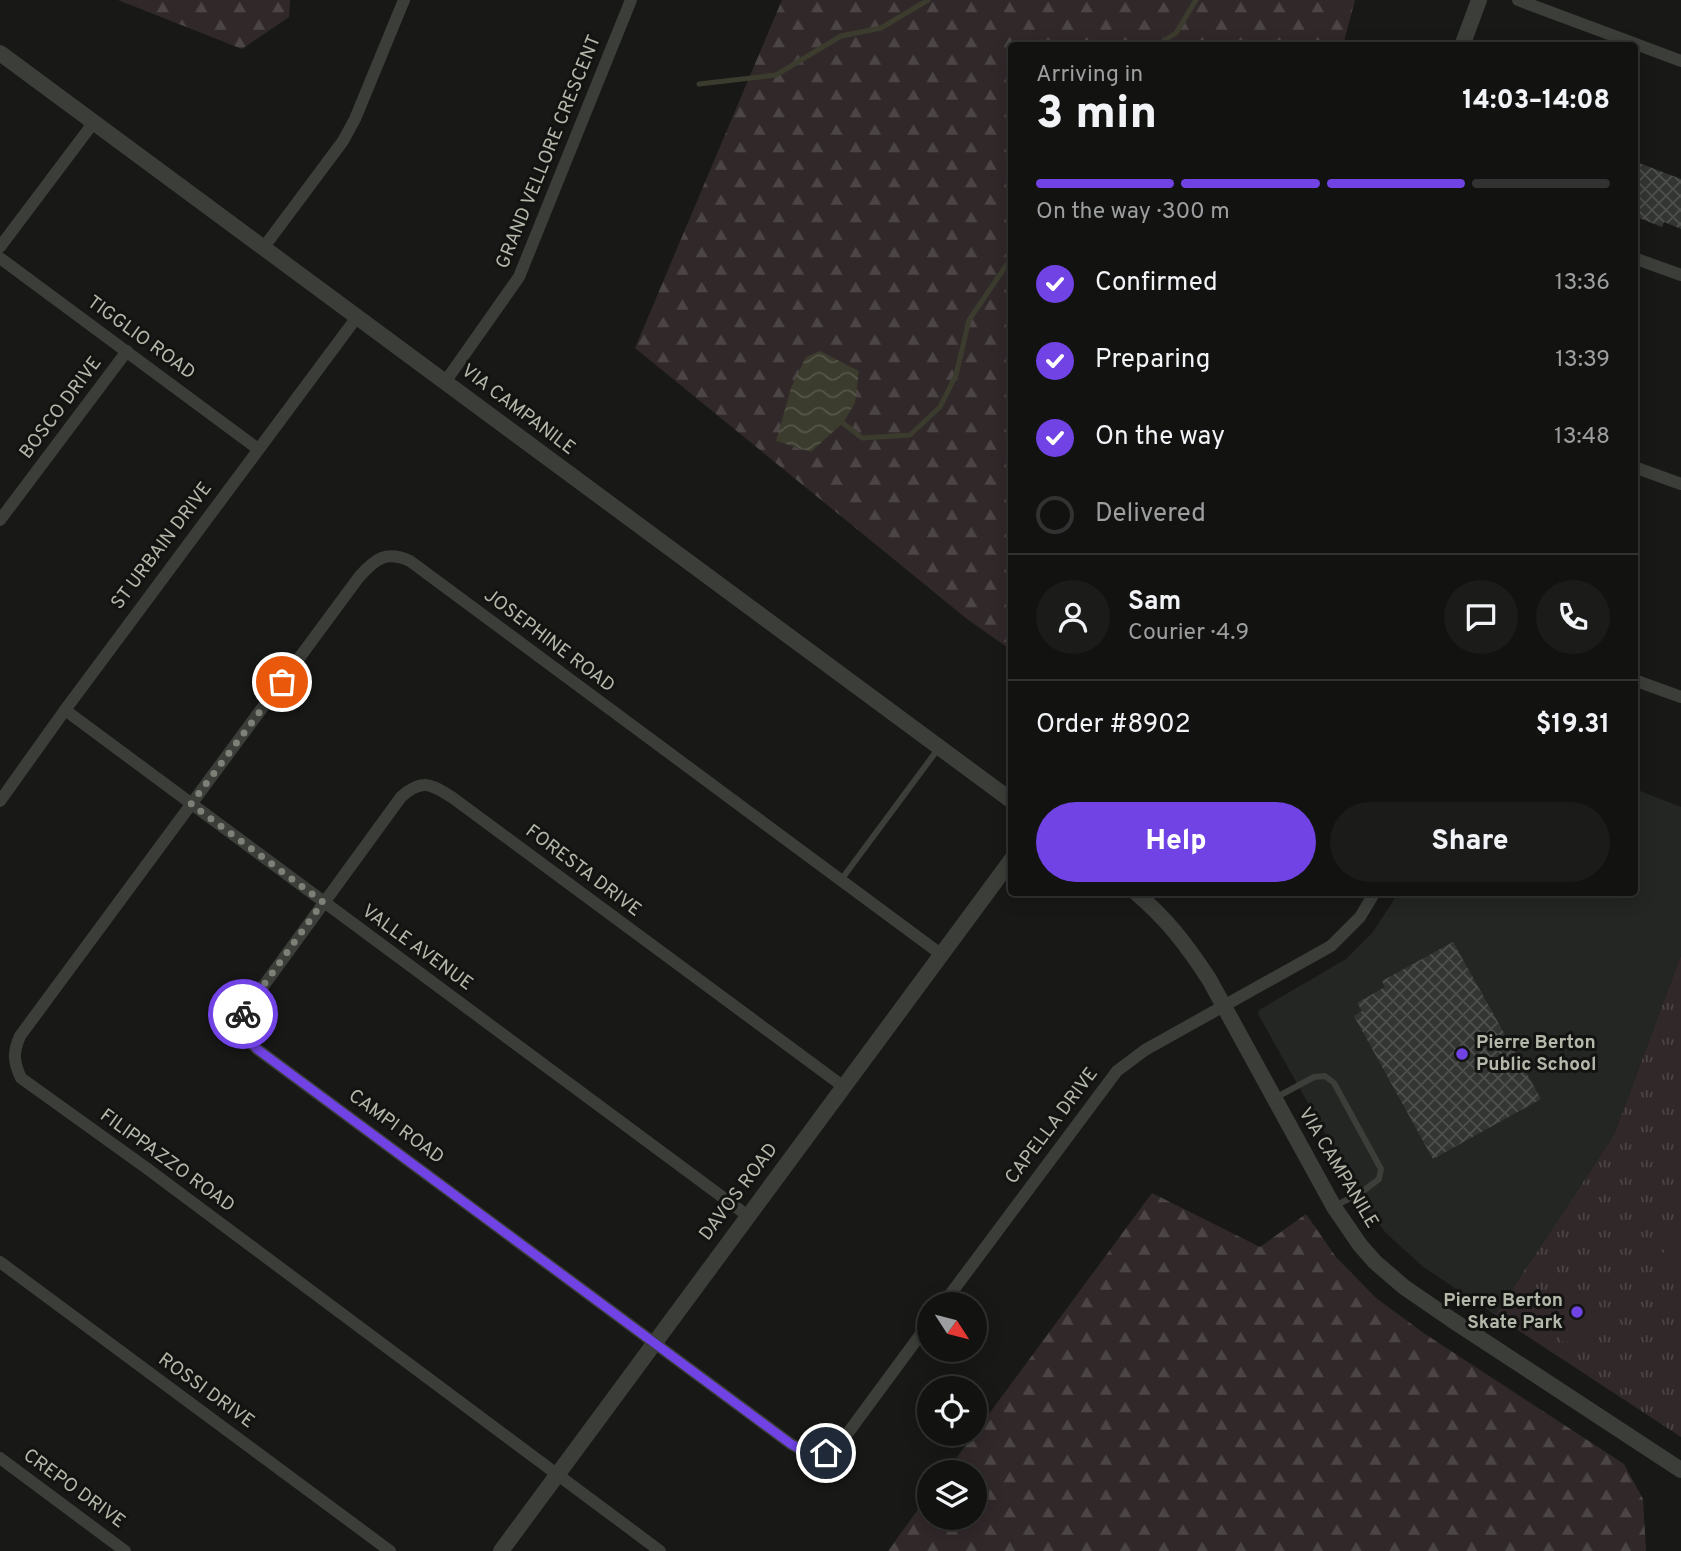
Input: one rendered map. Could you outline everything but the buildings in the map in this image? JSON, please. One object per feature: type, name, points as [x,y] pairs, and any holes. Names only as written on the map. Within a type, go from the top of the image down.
[{"type":"street","points":[[264,247],[343,141],[355,119],[404,0]]},
{"type":"street","name":"GRAND VELLORE CRESCENT","points":[[445,382],[519,277],[631,0]]},
{"type":"street","points":[[1463,42],[1479,0]]},
{"type":"street","points":[[1518,0],[1630,42]]},
{"type":"street","points":[[1638,45],[1681,61]]},
{"type":"street","name":"VIA CAMPANILE","points":[[0,53],[1008,798]]},
{"type":"street","points":[[0,247],[94,122]]},
{"type":"street","name":"TIGGLIO ROAD","points":[[0,258],[258,449]]},
{"type":"street","points":[[1638,259],[1681,275]]},
{"type":"street","name":"ST URBAIN DRIVE","points":[[0,801],[357,317]]},
{"type":"street","name":"BOSCO DRIVE","points":[[0,520],[127,351]]},
{"type":"street","points":[[1638,468],[1681,484]]},
{"type":"street","name":"JOSEPHINE ROAD","points":[[191,804],[359,577],[373,562],[386,556],[399,556],[410,561],[942,955]]},
{"type":"street","points":[[1638,681],[1681,697]]},
{"type":"street","name":"VALLE AVENUE","points":[[65,710],[748,1216]]},
{"type":"street","name":"FORESTA DRIVE","points":[[323,902],[401,797],[412,787],[424,784],[436,787],[844,1087]]},
{"type":"street","name":"FILIPPAZZO ROAD","points":[[191,804],[20,1036],[14,1050],[14,1063],[21,1078],[145,1167],[660,1551]]},
{"type":"street","name":"DAVOS ROAD","points":[[501,1551],[1008,864]]},
{"type":"street","name":"VIA CAMPANILE","points":[[1139,896],[1177,932],[1209,979],[1334,1207],[1360,1245],[1404,1287],[1681,1470]]},
{"type":"street","name":"CAPELLA DRIVE","points":[[952,1292],[1117,1072],[1144,1050],[1331,946],[1360,917],[1373,896]]},
{"type":"street","name":"CAMPI ROAD","points":[[323,902],[243,1014],[245,1036],[257,1049],[654,1342]]},
{"type":"street","name":"ROSSI DRIVE","points":[[0,1262],[390,1551]]},
{"type":"street","points":[[654,1342],[791,1444],[811,1455],[826,1453],[839,1445],[917,1339]]},
{"type":"street","name":"CREPO DRIVE","points":[[0,1458],[125,1551]]},
{"type":"lane","points":[[841,880],[939,747]]},
{"type":"lane","points":[[1273,1099],[1314,1077],[1325,1076],[1334,1083],[1381,1170],[1379,1179],[1334,1207]]},
{"type":"shaded area","name":"Pierre Berton Public School","points":[[1638,790],[1681,807],[1681,955],[1614,1135],[1495,1315],[1422,1266],[1386,1233],[1369,1212],[1258,1014],[1259,1010],[1346,959],[1373,932],[1396,896],[1638,896]]},
{"type":"green space","points":[[118,0],[290,0],[289,17],[242,49]]},
{"type":"green space","points":[[782,0],[1355,0],[1344,42],[1008,42],[1008,648],[967,619],[635,348]],"holes":[[[859,372],[854,400],[846,418],[811,452],[776,441]]]},
{"type":"green space","points":[[1681,955],[1681,1437],[1495,1315],[1614,1135]]},
{"type":"green space","points":[[1152,1193],[1260,1247],[1306,1214],[1336,1257],[1376,1298],[1425,1334],[1624,1464],[1643,1499],[1646,1551],[888,1551],[917,1511],[917,1530],[987,1530],[987,1460],[955,1460],[965,1446],[987,1446],[987,1416]]},
{"type":"green space","points":[[1681,1205],[1681,1279],[1657,1270]]},
{"type":"green space","name":"Pierre Berton Skate Park","points":[[1561,1282],[1579,1297],[1583,1293],[1586,1294],[1599,1307],[1596,1312],[1610,1324],[1597,1337],[1587,1339],[1577,1330],[1565,1344],[1551,1331],[1563,1317],[1557,1308],[1561,1299],[1555,1293]]},
{"type":"water","points":[[820,351],[859,371],[855,403],[843,423],[811,452],[776,441],[791,388],[806,357]]},
{"type":"waterway","points":[[699,84],[776,75],[841,36],[881,28],[928,0]]},
{"type":"waterway","points":[[1162,42],[1176,33],[1196,0]]},
{"type":"waterway","points":[[843,423],[862,438],[910,435],[940,407],[956,375],[969,320],[1008,263]]},
{"type":"way so far","points":[[243,1014],[323,902],[191,804],[282,682]]},
{"type":"place","name":"Pierre Berton Public School","points":[[1462,1054]]},
{"type":"place","name":"Pierre Berton Skate Park","points":[[1577,1312]]},
{"type":"route","points":[[243,1014],[245,1036],[257,1049],[791,1444],[811,1455],[826,1453]]}]
